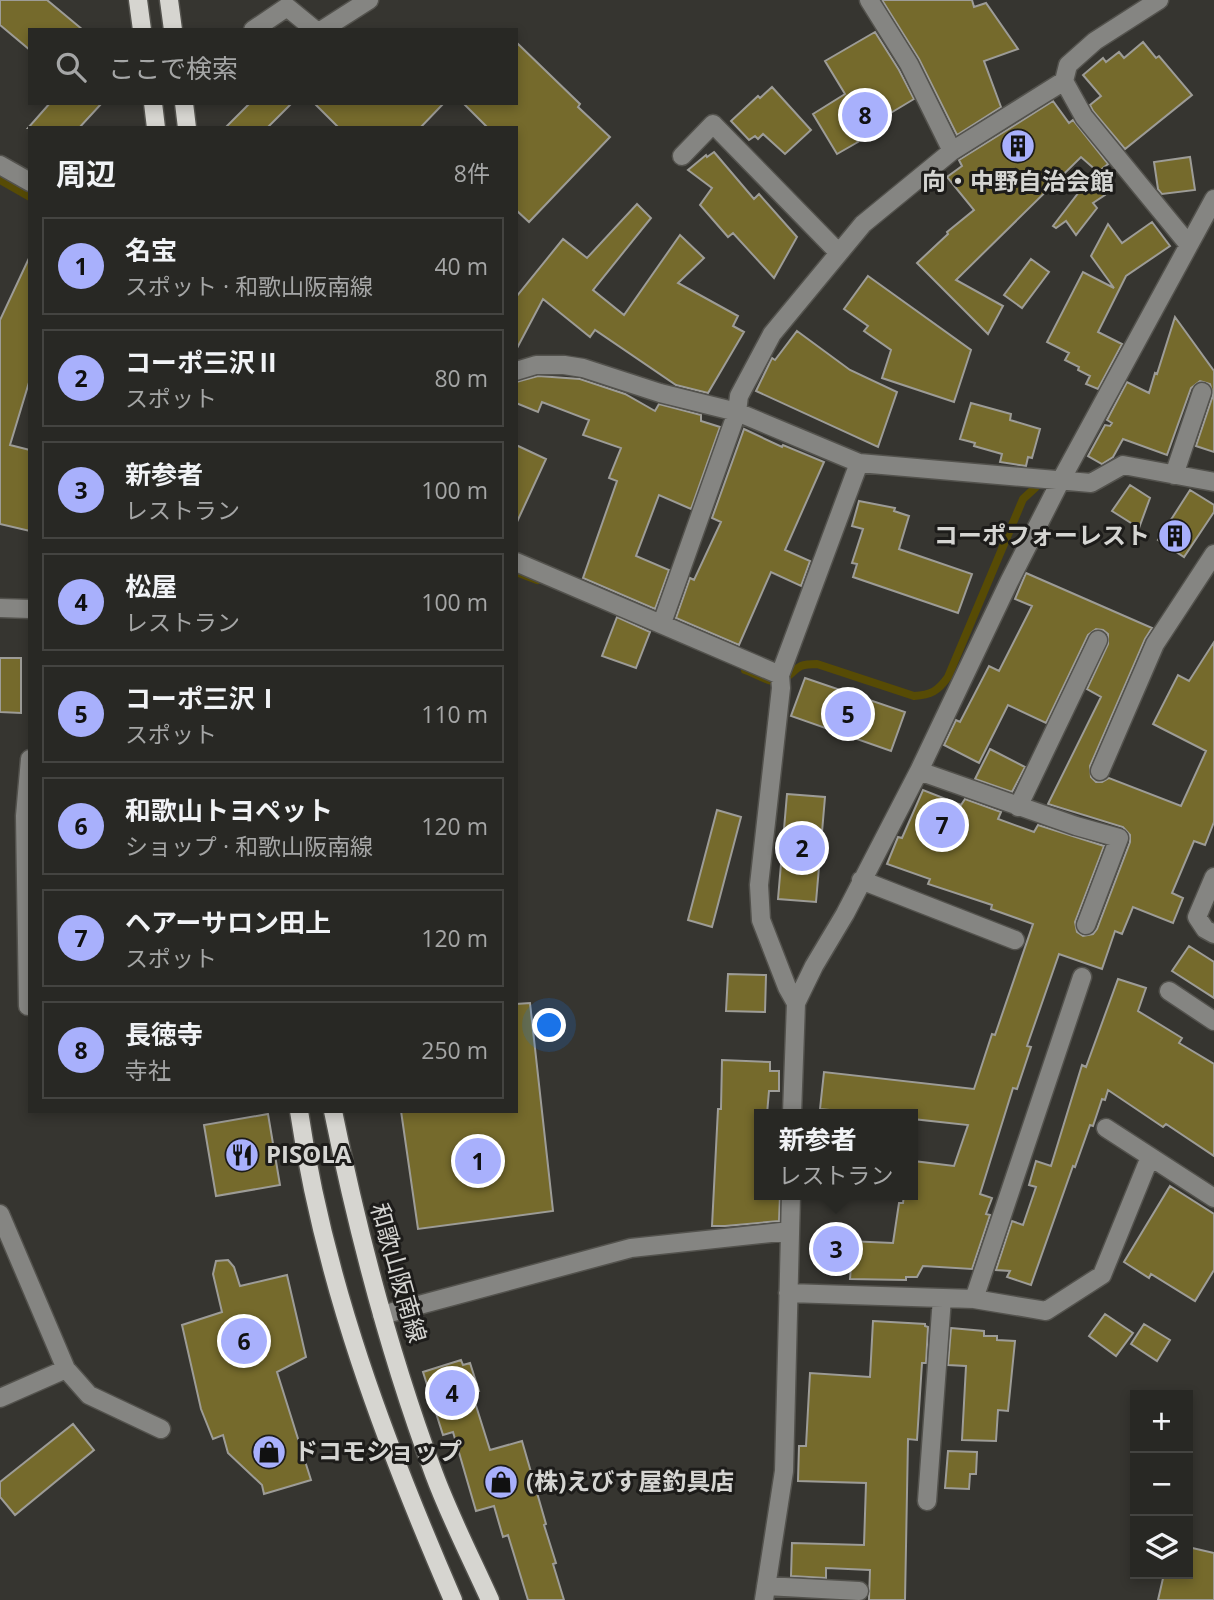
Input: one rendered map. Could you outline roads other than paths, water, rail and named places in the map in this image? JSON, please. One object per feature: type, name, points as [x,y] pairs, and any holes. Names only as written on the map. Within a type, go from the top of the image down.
[{"type":"main road","points":[[138,0],[142,28]]},
{"type":"main road","points":[[169,0],[173,28]]},
{"type":"main road","points":[[153,105],[156,126]]},
{"type":"main road","points":[[184,105],[187,126]]},
{"type":"main road","points":[[299,1113],[321,1225],[349,1330],[405,1489],[453,1600]]},
{"type":"main road","name":"和歌山阪南線","points":[[333,1113],[355,1215],[382,1315],[435,1475],[490,1600]]},
{"type":"street","points":[[325,28],[369,0]]},
{"type":"street","points":[[869,0],[909,64],[952,151]]},
{"type":"street","points":[[1158,0],[1095,41],[1068,65],[1064,81],[1084,117],[1189,245]]},
{"type":"street","points":[[256,28],[287,7],[313,28]]},
{"type":"street","points":[[662,623],[737,412],[739,396],[772,334],[863,224],[952,151],[1064,81]]},
{"type":"street","points":[[682,156],[713,124],[839,253]]},
{"type":"street","points":[[0,165],[28,181]]},
{"type":"street","points":[[792,1109],[796,1003],[919,771],[1061,480],[1214,199]]},
{"type":"street","points":[[518,370],[536,365],[583,368],[660,393],[737,412],[859,463],[1091,483],[1123,465],[1214,482]]},
{"type":"street","points":[[1174,475],[1202,392]]},
{"type":"street","points":[[796,1003],[761,920],[759,885],[781,681],[859,463]]},
{"type":"street","points":[[1100,771],[1155,643],[1214,554]]},
{"type":"street","points":[[518,563],[662,623],[781,681]]},
{"type":"street","points":[[0,608],[28,609]]},
{"type":"street","points":[[1018,807],[1098,640]]},
{"type":"street","points":[[919,771],[1018,807],[1119,838],[1086,925]]},
{"type":"street","points":[[27,1006],[25,816],[28,782]]},
{"type":"street","points":[[1214,877],[1197,917],[1205,929],[1214,934]]},
{"type":"street","points":[[861,880],[1015,940]]},
{"type":"street","points":[[975,1299],[1082,977]]},
{"type":"street","points":[[1169,991],[1214,1021]]},
{"type":"street","points":[[1106,1128],[1214,1198]]},
{"type":"street","points":[[788,1293],[975,1299],[1046,1311],[1102,1275],[1150,1157]]},
{"type":"street","points":[[791,1200],[784,1471],[765,1593],[859,1591]]},
{"type":"street","points":[[0,1214],[66,1369],[89,1395],[160,1429]]},
{"type":"street","points":[[382,1315],[631,1248],[790,1231]]},
{"type":"street","points":[[927,1501],[942,1298]]},
{"type":"street","points":[[0,1398],[66,1369]]},
{"type":"waterway","points":[[0,180],[28,196]]},
{"type":"waterway","points":[[745,670],[777,681],[801,666],[817,664],[914,696],[934,691],[948,677],[1023,499],[1036,487]]},
{"type":"waterway","points":[[518,573],[537,580]]},
{"type":"place","name":"長徳寺","points":[[865,115]]},
{"type":"place","name":"向・中野自治会館","points":[[1018,146]]},
{"type":"place","name":"コーポフォーレスト","points":[[1175,536]]},
{"type":"place","name":"コーポ三沢Ⅰ","points":[[848,714]]},
{"type":"place","name":"ヘアーサロン田上","points":[[942,825]]},
{"type":"place","name":"コーポ三沢Ⅱ","points":[[802,848]]},
{"type":"place","name":"PISOLA","points":[[242,1155]]},
{"type":"place","name":"名宝","points":[[478,1161]]},
{"type":"place","name":"新参者","points":[[836,1249]]},
{"type":"place","name":"和歌山トヨペット","points":[[244,1341]]},
{"type":"place","name":"松屋","points":[[452,1393]]},
{"type":"place","name":"ドコモショップ","points":[[269,1452]]},
{"type":"place","name":"(株)えびす屋釣具店","points":[[501,1482]]}]
